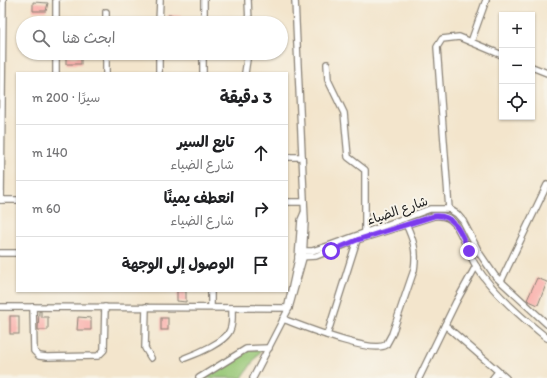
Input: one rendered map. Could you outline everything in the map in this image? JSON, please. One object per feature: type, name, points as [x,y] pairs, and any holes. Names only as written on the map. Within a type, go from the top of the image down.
[{"type":"street","points":[[3,0],[0,200],[16,200]]},
{"type":"street","points":[[56,0],[56,16]]},
{"type":"street","points":[[159,16],[160,0]]},
{"type":"street","points":[[204,0],[204,16]]},
{"type":"street","points":[[248,0],[248,16]]},
{"type":"street","points":[[253,378],[287,309],[301,255],[305,220],[295,0]]},
{"type":"street","points":[[471,42],[486,0]]},
{"type":"street","points":[[449,209],[437,47],[442,40],[450,37],[459,37],[499,54]]},
{"type":"street","points":[[56,60],[56,72]]},
{"type":"street","points":[[106,60],[106,72]]},
{"type":"street","points":[[159,60],[159,72]]},
{"type":"street","points":[[203,72],[204,60]]},
{"type":"street","points":[[245,72],[247,60]]},
{"type":"street","points":[[327,64],[328,80],[344,113],[348,157],[365,170],[365,232]]},
{"type":"street","points":[[535,68],[547,74]]},
{"type":"street","points":[[288,157],[302,157]]},
{"type":"street","points":[[501,281],[547,185]]},
{"type":"street","points":[[288,202],[304,202]]},
{"type":"street","name":"شارع الضياء","points":[[301,255],[430,209],[449,209],[457,214],[463,221],[480,254],[501,281],[547,324]]},
{"type":"street","name":"شارع الضياء","points":[[301,255],[331,251],[357,240],[434,216],[447,217],[453,221],[460,231],[476,266],[503,298],[547,338]]},
{"type":"street","points":[[283,319],[327,335],[369,347],[379,347],[386,344],[392,334],[414,270],[416,259],[414,241],[406,224]]},
{"type":"street","points":[[327,335],[357,240]]},
{"type":"street","points":[[0,253],[16,253]]},
{"type":"street","points":[[419,378],[476,266]]},
{"type":"street","points":[[211,292],[211,307]]},
{"type":"street","points":[[0,307],[211,307],[287,309]]},
{"type":"street","points":[[33,307],[34,351],[39,356],[98,356],[104,350],[105,307]]},
{"type":"street","points":[[146,307],[146,348],[151,358]]},
{"type":"street","points":[[185,358],[197,354],[227,335],[231,327],[232,308]]},
{"type":"street","points":[[445,325],[506,378]]},
{"type":"street","points":[[199,378],[246,349],[268,348]]},
{"type":"street","points":[[493,378],[498,372]]},
{"type":"green space","points":[[246,349],[261,350],[242,378],[203,378]]},
{"type":"building","points":[[33,2],[48,3],[46,11],[33,11]]},
{"type":"building","points":[[66,60],[81,60],[81,64],[66,64]]},
{"type":"building","points":[[537,278],[547,282],[538,305],[527,300]]},
{"type":"building","points":[[177,292],[186,292],[186,302],[177,301]]},
{"type":"building","points":[[39,311],[41,311],[41,317],[48,317],[48,330],[38,330]]},
{"type":"building","points":[[10,316],[19,316],[19,334],[10,334]]},
{"type":"building","points":[[78,317],[91,318],[91,330],[77,330]]},
{"type":"building","points":[[161,318],[168,318],[168,330],[161,330]]},
{"type":"route","points":[[331,251],[357,240],[441,215],[453,221],[460,231],[469,251]]}]
